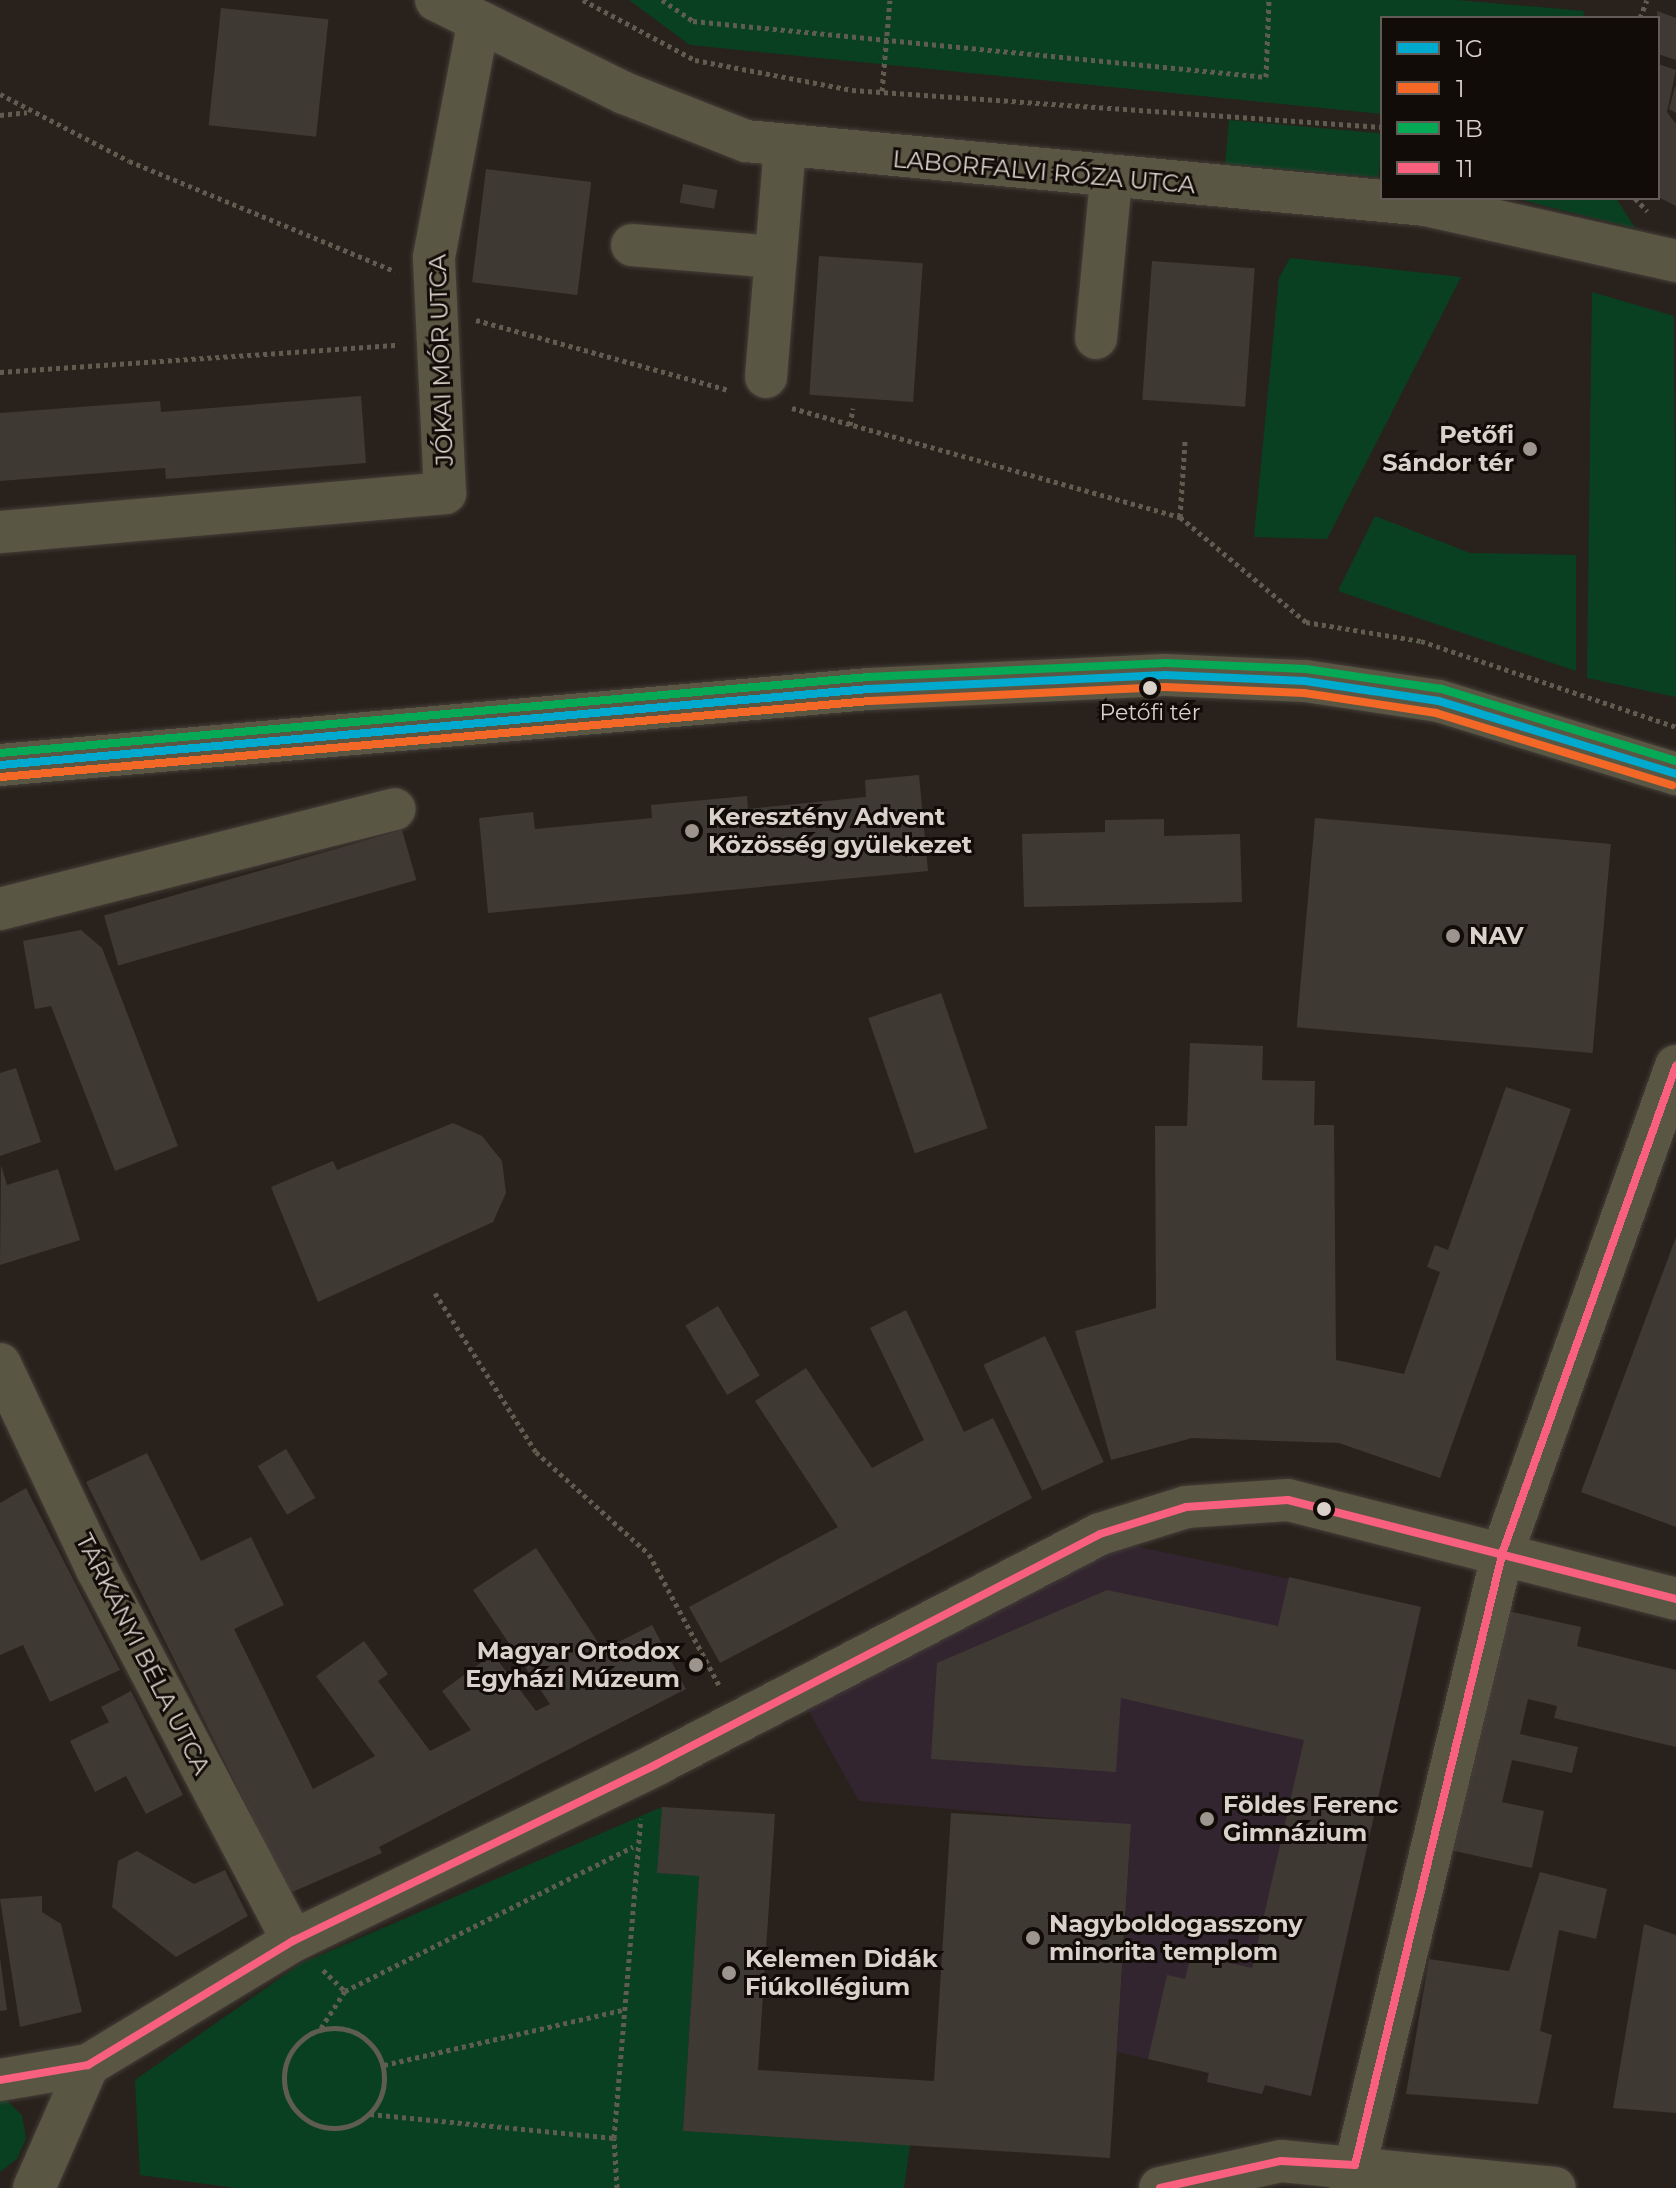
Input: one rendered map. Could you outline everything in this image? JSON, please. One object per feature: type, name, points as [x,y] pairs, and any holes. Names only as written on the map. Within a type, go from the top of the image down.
[{"type":"street","name":"LABORFALVI RÓZA UTCA","points":[[436,0],[478,24],[624,93],[746,141],[1111,180],[1426,205],[1676,261]]},
{"type":"street","name":"JÓKAI MÓR UTCA","points":[[0,532],[445,493],[434,257],[478,24]]},
{"type":"street","points":[[762,392],[785,147]]},
{"type":"street","points":[[1096,338],[1111,180]]},
{"type":"street","points":[[632,245],[776,257]]},
{"type":"street","points":[[0,765],[869,689],[1165,675],[1305,681],[1439,701],[1676,774]]},
{"type":"street","points":[[0,909],[395,809]]},
{"type":"street","points":[[1353,2176],[1503,1551],[1676,1066]]},
{"type":"street","name":"TÁRKÁNYI BÉLA UTCA","points":[[0,1364],[97,1569],[293,1941]]},
{"type":"street","points":[[0,2080],[88,2065],[293,1941],[655,1765],[1100,1534],[1186,1507],[1288,1500],[1503,1551],[1676,1599]]},
{"type":"street","points":[[34,2188],[88,2065]]},
{"type":"street","points":[[1160,2188],[1281,2161],[1353,2176],[1555,2188]]},
{"type":"path","points":[[583,0],[695,60],[882,91],[1380,127]]},
{"type":"path","points":[[662,0],[693,21],[1266,77],[1269,0]]},
{"type":"path","points":[[882,91],[890,41],[890,0]]},
{"type":"path","points":[[0,94],[30,112],[437,313],[762,392],[850,425],[1180,517],[1306,622],[1421,641],[1676,727]]},
{"type":"path","points":[[0,115],[30,112]]},
{"type":"path","points":[[0,372],[437,313]]},
{"type":"path","points":[[850,425],[853,408]]},
{"type":"path","points":[[1180,517],[1185,441]]},
{"type":"path","points":[[435,1293],[536,1452],[649,1554],[739,1721]]},
{"type":"path","points":[[617,2188],[614,2138],[634,1846],[655,1765]]},
{"type":"path","points":[[614,2138],[370,2114],[335,2127],[298,2114],[285,2091],[285,2064],[298,2042],[321,2028],[345,1991],[634,1846]]},
{"type":"path","points":[[384,2065],[623,2010]]},
{"type":"path","points":[[321,2028],[347,2029],[371,2042],[384,2065],[384,2091],[370,2114]]},
{"type":"shaded area","name":"Földes Ferenc Gimnázium","points":[[1116,1542],[1421,1607],[1311,2096],[1265,2085],[1262,2094],[1207,2082],[1208,2072],[1117,2052],[1131,1825],[859,1801],[803,1701]]},
{"type":"green space","points":[[629,0],[1457,0],[1584,11],[1583,16],[1380,16],[1380,114],[690,45]]},
{"type":"green space","points":[[1229,120],[1380,133],[1379,177],[1225,164]]},
{"type":"green space","points":[[1522,200],[1617,200],[1635,228]]},
{"type":"green space","points":[[1290,258],[1461,277],[1327,539],[1254,537],[1279,278]]},
{"type":"green space","points":[[1592,292],[1674,316],[1676,697],[1587,678]]},
{"type":"green space","points":[[1375,516],[1470,553],[1576,555],[1576,671],[1338,591]]},
{"type":"green space","points":[[662,1807],[658,1873],[699,1876],[683,2131],[910,2145],[904,2188],[236,2188],[140,2175],[135,2080],[300,1964]]},
{"type":"green space","points":[[0,2094],[22,2115],[26,2139],[17,2159],[0,2172]]},
{"type":"building","points":[[221,8],[328,19],[316,137],[209,125]]},
{"type":"building","points":[[1657,11],[1676,18],[1676,60],[1660,55],[1660,16],[1657,16]]},
{"type":"building","points":[[1660,65],[1676,70],[1667,112],[1676,124],[1676,206],[1660,198]]},
{"type":"building","points":[[1676,87],[1676,113],[1669,109]]},
{"type":"building","points":[[486,169],[591,182],[577,295],[472,282]]},
{"type":"building","points":[[683,184],[717,190],[714,209],[680,203]]},
{"type":"building","points":[[819,256],[923,263],[913,402],[809,395]]},
{"type":"building","points":[[1152,261],[1255,268],[1245,407],[1142,400]]},
{"type":"building","points":[[361,396],[366,463],[166,479],[165,468],[0,481],[0,413],[160,401],[161,412]]},
{"type":"building","points":[[919,775],[928,871],[488,913],[479,818],[533,812],[535,829],[652,818],[651,805],[747,796],[748,809],[866,797],[865,780]]},
{"type":"building","name":"NAV","points":[[1315,818],[1611,844],[1593,1053],[1297,1027]]},
{"type":"building","points":[[1164,819],[1164,836],[1240,834],[1242,902],[1024,907],[1022,834],[1105,832],[1105,820]]},
{"type":"building","points":[[402,830],[416,880],[118,965],[104,915]]},
{"type":"building","points":[[81,930],[102,948],[178,1146],[115,1171],[51,1006],[35,1009],[23,941]]},
{"type":"building","points":[[941,993],[988,1128],[915,1153],[868,1018]]},
{"type":"building","points":[[1190,1043],[1263,1046],[1262,1080],[1315,1081],[1314,1125],[1334,1125],[1336,1360],[1404,1374],[1440,1272],[1427,1267],[1435,1245],[1448,1250],[1506,1087],[1571,1109],[1440,1478],[1339,1443],[1192,1438],[1111,1460],[1075,1331],[1156,1308],[1155,1126],[1187,1126]]},
{"type":"building","points":[[16,1068],[41,1142],[0,1156],[0,1073]]},
{"type":"building","points":[[453,1123],[482,1136],[502,1161],[506,1193],[493,1222],[318,1302],[271,1187],[333,1161],[337,1170]]},
{"type":"building","points":[[1,1165],[7,1185],[58,1169],[80,1240],[0,1265]]},
{"type":"building","points":[[1676,1237],[1676,1527],[1581,1492]]},
{"type":"building","points":[[718,1306],[760,1375],[727,1395],[685,1326]]},
{"type":"building","points":[[906,1310],[964,1432],[993,1418],[1032,1498],[720,1663],[689,1607],[838,1527],[755,1401],[806,1368],[872,1468],[924,1440],[870,1328]]},
{"type":"building","points":[[1045,1336],[1104,1462],[1042,1491],[983,1365]]},
{"type":"building","points":[[286,1449],[315,1498],[287,1515],[258,1466]]},
{"type":"building","points":[[147,1453],[201,1561],[251,1537],[284,1605],[234,1629],[313,1789],[375,1756],[316,1676],[364,1641],[388,1674],[378,1681],[430,1751],[471,1730],[442,1691],[493,1654],[536,1711],[550,1704],[473,1590],[536,1548],[603,1650],[652,1625],[686,1689],[379,1847],[382,1853],[290,1893],[86,1482]]},
{"type":"building","points":[[26,1488],[120,1670],[50,1702],[23,1645],[0,1655],[0,1503]]},
{"type":"building","points":[[1289,1577],[1421,1607],[1311,2096],[1265,2085],[1262,2094],[1207,2082],[1209,2073],[1148,2059],[1167,1975],[1185,1979],[1191,1954],[1252,1968],[1304,1740],[1121,1698],[1116,1772],[931,1759],[937,1663],[1107,1590],[1278,1626]]},
{"type":"building","points":[[1503,1610],[1581,1627],[1577,1646],[1676,1670],[1676,1747],[1554,1718],[1557,1706],[1528,1699],[1520,1734],[1578,1747],[1572,1773],[1512,1760],[1502,1802],[1544,1811],[1532,1868],[1450,1850]]},
{"type":"building","points":[[131,1691],[183,1795],[146,1814],[126,1776],[95,1792],[70,1741],[109,1722],[101,1707]]},
{"type":"building","points":[[662,1807],[775,1814],[758,2070],[934,2081],[951,1813],[1131,1824],[1110,2158],[683,2131],[699,1876],[657,1873]]},
{"type":"building","points":[[137,1851],[194,1884],[225,1870],[248,1916],[176,1957],[112,1907],[118,1861]]},
{"type":"building","points":[[1540,1872],[1607,1889],[1596,1939],[1559,1930],[1540,2031],[1552,2035],[1538,2104],[1406,2094],[1429,1959],[1509,1971]]},
{"type":"building","points":[[42,1896],[42,1912],[61,1924],[82,2012],[20,2027],[0,1899]]},
{"type":"building","points":[[1644,1924],[1676,1935],[1676,2113],[1613,2108]]},
{"type":"building","points":[[0,1958],[7,2010],[0,2011]]},
{"type":"transit line","name":"1B","points":[[0,753],[868,677],[1166,663],[1306,669],[1442,689],[1676,761]]},
{"type":"transit line","name":"1G","points":[[0,765],[869,689],[1165,675],[1305,681],[1439,701],[1676,774]]},
{"type":"transit line","name":"1","points":[[1,777],[870,701],[1165,687],[1304,693],[1436,713],[1672,785]]},
{"type":"transit line","name":"11","points":[[1160,2188],[1281,2161],[1355,2165],[1503,1551],[1676,1066]]},
{"type":"transit line","name":"11","points":[[0,2080],[88,2065],[293,1941],[655,1765],[1100,1534],[1186,1507],[1288,1500],[1676,1599]]},
{"type":"place","name":"Petőfi Sándor tér","points":[[1530,449]]},
{"type":"place","name":"Petőfi tér","points":[[1150,688]]},
{"type":"place","name":"Keresztény Advent Közösség gyülekezet","points":[[692,831]]},
{"type":"place","name":"NAV","points":[[1453,936]]},
{"type":"place","name":"Magyar Ortodox Egyházi Múzeum","points":[[696,1665]]},
{"type":"place","name":"Földes Ferenc Gimnázium","points":[[1207,1819]]},
{"type":"place","name":"Nagyboldogasszony minorita templom","points":[[1033,1938]]},
{"type":"place","name":"Kelemen Didák Fiúkollégium","points":[[729,1973]]}]
